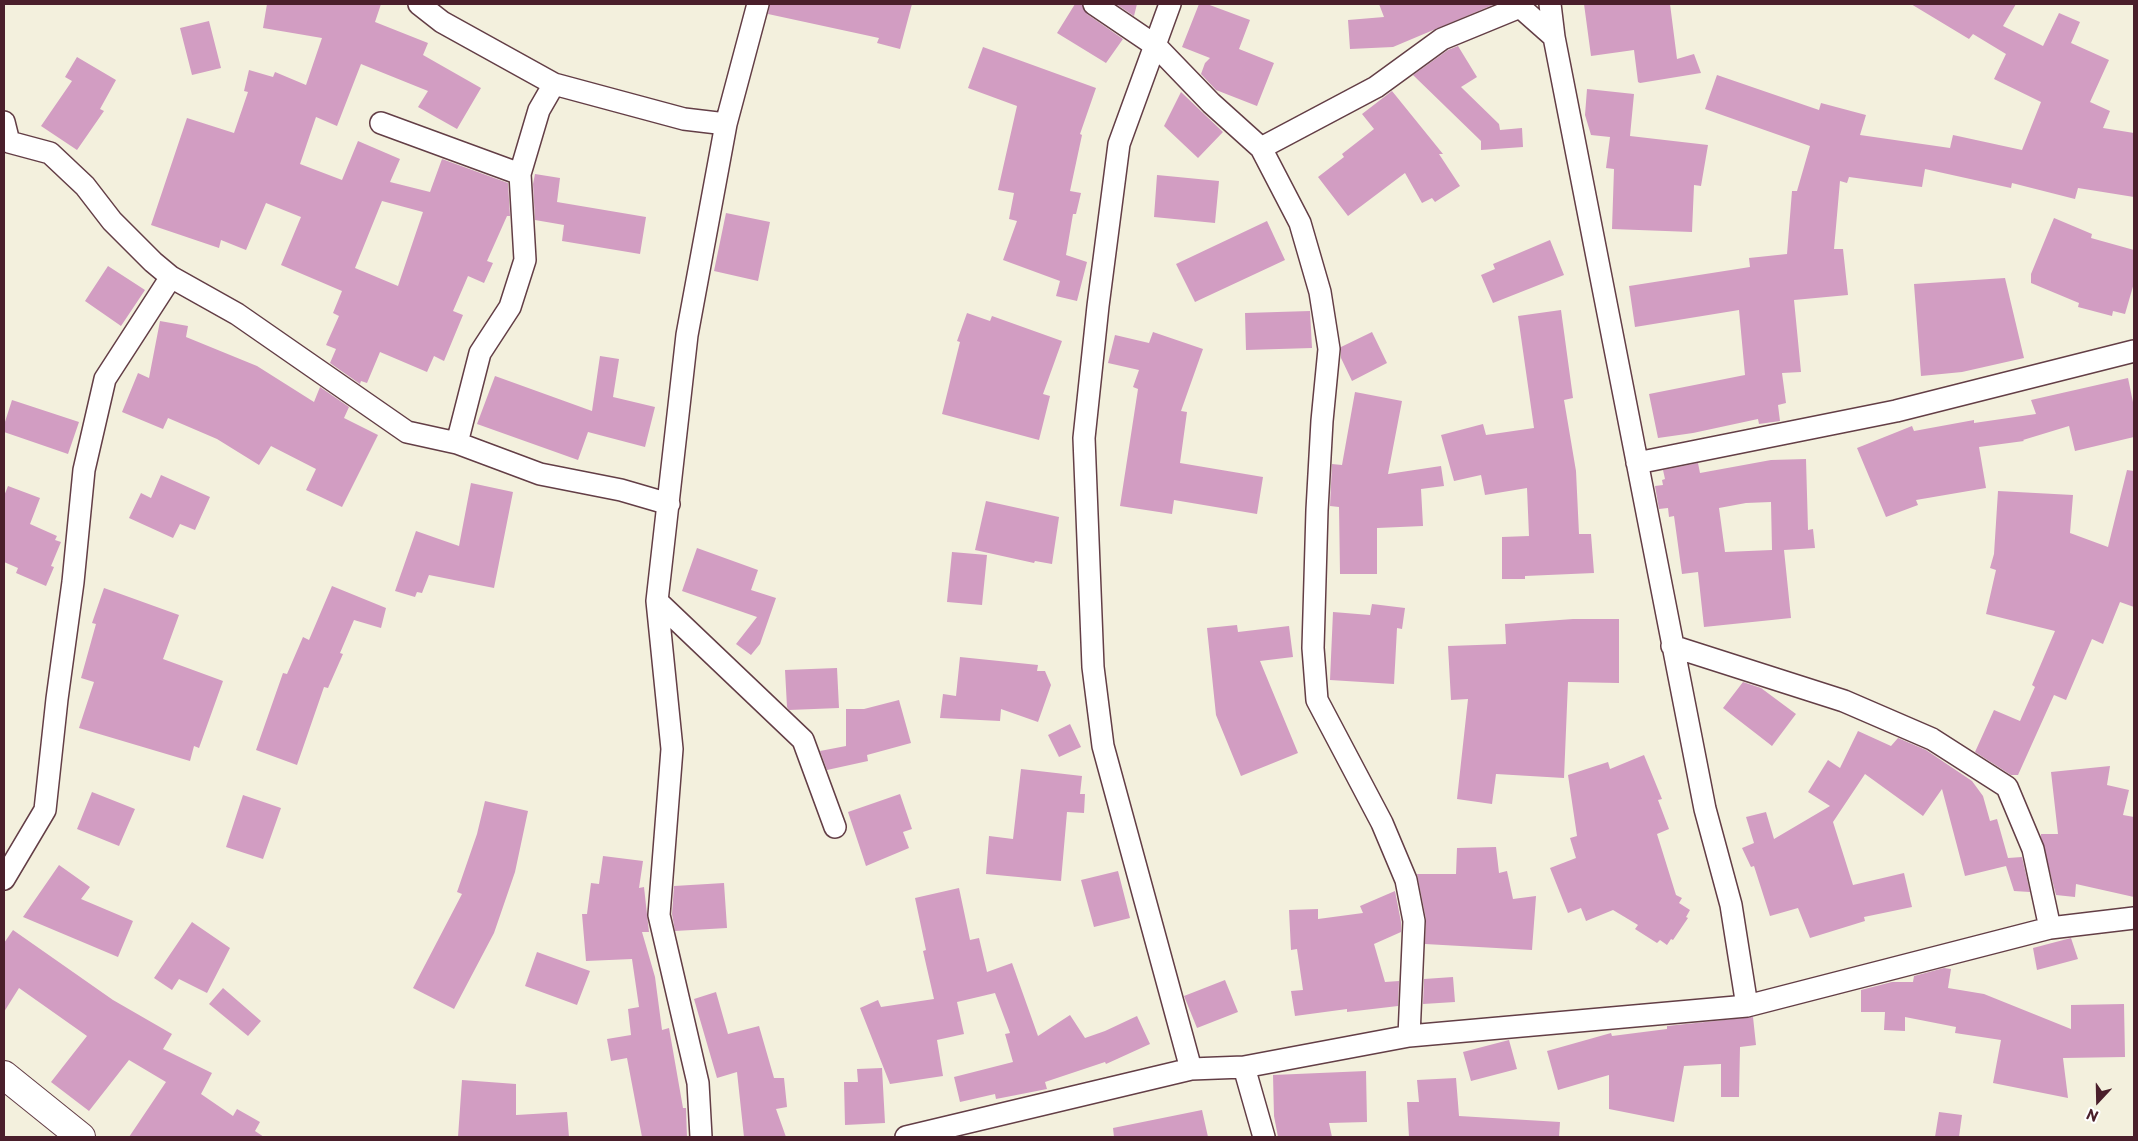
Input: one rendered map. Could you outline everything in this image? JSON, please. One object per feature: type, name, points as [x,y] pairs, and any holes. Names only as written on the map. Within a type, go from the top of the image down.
[{"type":"street","points":[[419,4],[442,22],[554,84],[684,119],[726,124]]},
{"type":"street","points":[[701,1137],[698,1083],[659,916],[672,749],[658,601],[687,335],[726,124],[758,4]]},
{"type":"street","points":[[1094,4],[1156,46],[1211,104],[1261,148],[1300,223],[1320,292],[1329,349],[1316,510],[1312,648],[1317,700],[1382,824],[1406,880],[1414,921],[1409,1036]]},
{"type":"street","points":[[1170,4],[1119,144],[1098,306],[1084,438],[1093,667],[1103,746],[1191,1069]]},
{"type":"street","points":[[1550,4],[1554,36],[1704,809],[1731,905],[1747,1006]]},
{"type":"street","points":[[1261,148],[1376,87],[1442,39],[1520,7],[1554,36]]},
{"type":"street","points":[[457,443],[480,353],[510,306],[525,260],[520,174],[539,110],[554,84]]},
{"type":"street","points":[[4,122],[9,142],[50,153],[85,186],[112,221],[153,262],[171,277],[238,314],[407,432],[457,443],[540,474],[621,490],[669,504]]},
{"type":"street","points":[[381,123],[520,174]]},
{"type":"street","points":[[4,879],[45,810],[57,699],[73,582],[84,470],[105,379],[171,277]]},
{"type":"street","points":[[1637,463],[1896,411],[2134,351]]},
{"type":"street","points":[[658,601],[803,740],[835,827]]},
{"type":"street","points":[[1672,646],[1844,701],[1932,739],[2008,787],[2033,848],[2050,928]]},
{"type":"street","points":[[906,1137],[936,1134],[1191,1069],[1244,1066],[1409,1036],[1747,1006],[2050,928],[2134,918]]},
{"type":"street","points":[[1244,1066],[1264,1137]]},
{"type":"street","points":[[4,1075],[80,1137]]},
{"type":"building","points":[[267,4],[381,4],[375,22],[428,43],[423,55],[481,88],[457,129],[418,107],[428,91],[361,64],[337,126],[316,117],[300,164],[342,180],[358,141],[400,159],[390,182],[430,192],[442,159],[508,183],[510,216],[507,216],[487,261],[493,263],[484,283],[468,276],[453,311],[463,315],[444,361],[434,356],[427,372],[380,352],[367,383],[361,381],[360,384],[330,363],[336,349],[326,345],[339,316],[333,313],[342,291],[281,265],[301,217],[266,203],[246,250],[221,240],[219,248],[151,225],[187,118],[234,133],[248,92],[244,91],[249,70],[273,77],[275,72],[306,85],[322,38],[263,28]],"holes":[[[382,201],[423,212],[398,286],[355,268]]]},
{"type":"building","points":[[770,4],[912,4],[900,49],[877,43],[879,38],[768,14]]},
{"type":"building","points":[[1075,4],[1082,4],[1087,14],[1123,39],[1106,63],[1057,33]]},
{"type":"building","points":[[1116,4],[1137,4],[1134,16]]},
{"type":"building","points":[[1199,4],[1207,4],[1250,20],[1239,49],[1274,63],[1257,106],[1216,90],[1201,74],[1205,63],[1210,58],[1182,47]]},
{"type":"building","points":[[1379,4],[1495,4],[1393,47],[1350,49],[1348,20],[1384,17]]},
{"type":"building","points":[[1584,4],[1670,4],[1677,59],[1694,54],[1701,73],[1640,83],[1638,82],[1634,50],[1591,56]]},
{"type":"building","points":[[1911,4],[2016,4],[2003,26],[2043,46],[2059,13],[2080,22],[2071,43],[2109,60],[2090,102],[2110,111],[2103,128],[2134,133],[2134,197],[2078,188],[2075,199],[2012,183],[2011,188],[1925,169],[1922,187],[1849,177],[1847,183],[1840,181],[1834,249],[1843,249],[1848,295],[1794,300],[1801,372],[1782,373],[1786,403],[1778,405],[1780,421],[1759,424],[1758,419],[1693,433],[1658,438],[1649,394],[1745,375],[1739,310],[1635,327],[1629,286],[1750,267],[1749,258],[1787,254],[1792,191],[1797,191],[1810,146],[1705,109],[1717,75],[1819,110],[1821,103],[1866,115],[1860,135],[1950,148],[1953,135],[2022,150],[2041,102],[1994,79],[2006,54],[1973,34],[1969,39]]},
{"type":"building","points":[[209,21],[221,68],[192,75],[180,28]]},
{"type":"building","points":[[1458,46],[1477,77],[1461,87],[1499,124],[1500,130],[1522,128],[1523,147],[1481,150],[1481,141],[1413,75],[1448,50]]},
{"type":"building","points":[[983,47],[1096,88],[1080,134],[1082,135],[1070,191],[1081,193],[1076,214],[1073,214],[1066,255],[1087,262],[1077,301],[1056,296],[1060,281],[1003,260],[1017,221],[1009,219],[1014,193],[998,190],[1017,106],[968,88]]},
{"type":"building","points":[[77,57],[116,80],[100,109],[104,111],[77,150],[41,126],[72,81],[65,77]]},
{"type":"building","points":[[1587,89],[1634,94],[1630,136],[1708,145],[1701,186],[1694,185],[1692,232],[1612,229],[1614,169],[1606,168],[1610,137],[1591,135],[1585,115]]},
{"type":"building","points":[[1392,91],[1443,154],[1439,154],[1460,186],[1435,202],[1432,198],[1422,203],[1405,173],[1348,216],[1318,177],[1344,157],[1342,154],[1374,129],[1362,114]]},
{"type":"building","points":[[1181,92],[1223,132],[1198,158],[1164,126]]},
{"type":"building","points":[[535,174],[560,178],[557,202],[646,217],[640,254],[562,241],[564,225],[535,220],[533,184]]},
{"type":"building","points":[[1157,175],[1219,181],[1215,223],[1154,217]]},
{"type":"building","points":[[726,213],[770,222],[758,281],[714,271]]},
{"type":"building","points":[[2054,218],[2092,234],[2091,238],[2134,250],[2134,283],[2125,314],[2113,311],[2112,316],[2078,307],[2079,303],[2031,283],[2031,274]]},
{"type":"building","points":[[1267,221],[1285,260],[1195,302],[1176,264]]},
{"type":"building","points":[[1550,240],[1564,275],[1493,303],[1481,275],[1495,269],[1493,264]]},
{"type":"building","points":[[108,266],[145,290],[121,326],[85,301]]},
{"type":"building","points":[[2005,278],[2024,358],[1962,372],[1921,376],[1914,284]]},
{"type":"building","points":[[1561,310],[1573,398],[1564,400],[1576,471],[1579,534],[1591,534],[1594,573],[1502,579],[1502,537],[1529,536],[1527,488],[1485,495],[1481,475],[1454,481],[1441,435],[1483,424],[1486,435],[1534,428],[1518,316]]},
{"type":"building","points":[[1310,311],[1312,348],[1246,350],[1245,313]]},
{"type":"building","points":[[967,313],[990,321],[992,316],[1062,341],[1043,394],[1050,396],[1039,440],[942,414],[960,342],[957,341]]},
{"type":"building","points":[[160,321],[188,326],[186,337],[257,366],[314,402],[320,387],[349,407],[344,418],[378,435],[342,507],[306,490],[316,469],[271,446],[259,465],[217,439],[168,418],[163,429],[122,412],[138,373],[149,378]]},
{"type":"building","points":[[1153,332],[1203,349],[1181,411],[1187,412],[1180,463],[1263,477],[1257,514],[1174,500],[1172,514],[1120,506],[1138,389],[1133,387],[1139,370],[1108,363],[1115,335],[1149,343]]},
{"type":"building","points":[[1372,332],[1387,363],[1352,381],[1341,358],[1341,347]]},
{"type":"building","points":[[600,356],[619,359],[613,397],[655,407],[645,447],[588,432],[578,460],[477,424],[495,376],[592,411]]},
{"type":"building","points":[[2128,378],[2134,407],[2134,437],[2075,451],[2069,426],[2024,441],[1979,447],[1986,488],[1916,500],[1918,505],[1886,517],[1857,448],[1912,426],[1914,431],[1974,420],[1974,423],[2036,414],[2031,400]]},
{"type":"building","points":[[1355,392],[1402,401],[1388,474],[1441,466],[1444,486],[1421,489],[1423,526],[1377,528],[1377,574],[1340,574],[1339,507],[1330,506],[1332,464],[1342,465]]},
{"type":"building","points":[[12,400],[79,422],[68,454],[4,432],[4,425]]},
{"type":"building","points":[[1806,459],[1808,530],[1813,529],[1815,548],[1784,550],[1791,618],[1704,627],[1698,572],[1682,574],[1674,516],[1669,517],[1668,508],[1659,509],[1655,486],[1663,485],[1662,480],[1665,479],[1663,470],[1698,463],[1700,473],[1771,460]],"holes":[[[1771,502],[1772,550],[1725,552],[1719,508],[1746,503]]]},
{"type":"building","points":[[2127,470],[2134,471],[2134,607],[2120,602],[2103,644],[2092,639],[2066,700],[2054,695],[2018,775],[2011,775],[1975,752],[1994,710],[2020,721],[2035,687],[2032,685],[2055,631],[1986,614],[1996,570],[1990,568],[1994,554],[1998,491],[2073,495],[2070,533],[2108,547]]},
{"type":"building","points":[[161,475],[210,497],[195,530],[180,524],[173,538],[129,518],[141,493],[151,498]]},
{"type":"building","points":[[471,483],[513,492],[494,588],[429,575],[422,593],[417,592],[415,597],[395,591],[416,531],[459,546]]},
{"type":"building","points":[[8,486],[40,498],[30,524],[57,536],[55,540],[61,542],[51,566],[54,567],[46,586],[16,573],[18,568],[4,562],[4,496]]},
{"type":"building","points":[[986,501],[1059,517],[1052,564],[1035,561],[1034,563],[975,550]]},
{"type":"building","points":[[697,548],[758,570],[751,590],[776,598],[760,644],[751,655],[736,644],[757,617],[682,591]]},
{"type":"building","points":[[952,552],[987,555],[982,605],[947,602]]},
{"type":"building","points":[[332,586],[386,608],[381,628],[354,620],[340,653],[343,654],[328,688],[324,687],[297,765],[256,750],[283,673],[287,674],[303,637],[309,640]]},
{"type":"building","points":[[104,588],[179,615],[163,659],[223,681],[199,748],[194,746],[190,761],[79,728],[94,682],[81,678],[96,624],[92,623]]},
{"type":"building","points":[[1372,604],[1405,608],[1402,629],[1397,628],[1394,684],[1330,680],[1333,612],[1370,615]]},
{"type":"building","points":[[1573,619],[1619,619],[1619,683],[1568,682],[1564,778],[1496,774],[1492,804],[1457,799],[1468,699],[1451,700],[1448,646],[1506,644],[1505,624]]},
{"type":"building","points":[[1237,625],[1238,632],[1289,626],[1293,657],[1260,661],[1298,753],[1241,776],[1216,715],[1207,628]]},
{"type":"building","points":[[960,657],[1038,665],[1037,671],[1045,671],[1051,685],[1038,722],[1001,709],[1000,721],[940,718],[943,694],[956,696]]},
{"type":"building","points":[[837,668],[839,708],[789,710],[787,707],[785,670]]},
{"type":"building","points":[[1743,682],[1761,688],[1796,714],[1772,746],[1723,708]]},
{"type":"building","points":[[899,700],[911,743],[867,755],[868,761],[827,770],[820,751],[846,746],[846,709],[864,709]]},
{"type":"building","points":[[1070,724],[1081,747],[1059,757],[1048,735]]},
{"type":"building","points":[[1858,731],[1891,746],[1898,738],[1926,750],[1972,781],[1983,796],[1990,821],[1997,819],[2008,858],[2022,857],[2030,892],[2014,891],[2006,866],[1965,876],[1942,789],[1923,816],[1865,774],[1833,822],[1853,885],[1904,873],[1912,907],[1864,917],[1865,921],[1810,938],[1798,908],[1770,916],[1754,866],[1751,867],[1742,848],[1754,843],[1746,817],[1766,812],[1774,839],[1830,806],[1808,792],[1828,760],[1840,768]]},
{"type":"building","points":[[1644,755],[1662,799],[1658,800],[1669,829],[1657,834],[1676,895],[1682,898],[1679,903],[1690,910],[1686,917],[1688,918],[1673,940],[1671,939],[1667,945],[1660,940],[1657,943],[1635,929],[1638,925],[1613,910],[1586,921],[1581,908],[1568,913],[1550,868],[1576,858],[1570,838],[1577,836],[1568,775],[1608,762],[1610,769]]},
{"type":"building","points":[[2110,766],[2107,785],[2129,790],[2123,815],[2134,817],[2134,897],[2076,884],[2075,897],[2056,895],[2041,837],[2041,834],[2058,834],[2051,772]]},
{"type":"building","points":[[1021,769],[1082,776],[1080,794],[1085,794],[1084,813],[1067,812],[1061,881],[986,874],[989,836],[1013,839]]},
{"type":"building","points":[[92,792],[135,809],[119,846],[77,829]]},
{"type":"building","points":[[900,794],[912,829],[903,832],[909,848],[866,866],[848,812]]},
{"type":"building","points":[[243,795],[281,808],[263,859],[226,847]]},
{"type":"building","points":[[485,801],[528,811],[515,872],[494,933],[454,1009],[413,988],[462,894],[457,892],[477,834]]},
{"type":"building","points":[[1496,847],[1499,873],[1507,871],[1513,899],[1536,896],[1532,950],[1425,944],[1426,919],[1417,874],[1456,874],[1457,848]]},
{"type":"building","points":[[603,856],[643,861],[639,888],[644,887],[649,932],[642,932],[655,977],[662,1030],[669,1028],[683,1108],[686,1108],[687,1137],[642,1137],[627,1058],[611,1061],[607,1039],[631,1035],[628,1009],[639,1007],[632,959],[586,961],[582,914],[587,914],[591,883],[599,884]]},
{"type":"building","points":[[59,865],[90,887],[81,899],[133,921],[118,957],[23,917]]},
{"type":"building","points":[[1118,871],[1130,918],[1094,927],[1081,880]]},
{"type":"building","points":[[724,883],[727,928],[675,931],[672,914],[674,886]]},
{"type":"building","points":[[959,888],[970,940],[979,938],[987,972],[1012,963],[1038,1036],[1070,1015],[1085,1038],[1137,1016],[1150,1044],[1106,1064],[1105,1062],[1045,1082],[1047,1089],[996,1099],[995,1094],[960,1102],[954,1077],[1013,1062],[1005,1034],[1010,1033],[995,993],[957,1002],[964,1034],[937,1040],[943,1076],[890,1084],[860,1008],[878,1000],[881,1007],[934,999],[923,951],[926,950],[915,898]]},
{"type":"building","points":[[1395,891],[1401,932],[1374,944],[1385,982],[1399,981],[1398,1006],[1347,1012],[1347,1009],[1295,1016],[1291,991],[1303,990],[1297,949],[1291,950],[1289,910],[1318,909],[1318,919],[1363,913],[1360,906]]},
{"type":"building","points":[[192,922],[230,948],[207,993],[179,979],[172,990],[154,978]]},
{"type":"building","points":[[13,930],[113,1000],[172,1034],[163,1049],[212,1073],[201,1094],[233,1116],[237,1109],[260,1122],[255,1131],[264,1137],[129,1137],[166,1082],[129,1060],[89,1111],[51,1082],[87,1036],[19,988],[4,1012],[4,943]]},
{"type":"building","points":[[2071,938],[2078,959],[2037,970],[2033,948]]},
{"type":"building","points":[[537,952],[590,971],[577,1005],[525,986]]},
{"type":"building","points":[[1944,968],[1951,969],[1948,988],[1984,994],[2071,1029],[2071,1005],[2124,1004],[2125,1057],[2063,1058],[2068,1098],[1993,1083],[2001,1040],[1955,1033],[1956,1027],[1905,1017],[1905,1031],[1884,1030],[1885,1012],[1861,1012],[1861,990],[1892,982],[1913,982],[1914,976]]},
{"type":"building","points":[[1453,977],[1455,1002],[1423,1004],[1424,979]]},
{"type":"building","points":[[1225,980],[1238,1012],[1197,1028],[1184,996]]},
{"type":"building","points":[[223,988],[261,1021],[248,1036],[209,1004]]},
{"type":"building","points":[[716,992],[728,1034],[759,1026],[774,1078],[784,1078],[787,1107],[776,1109],[786,1137],[744,1137],[737,1072],[717,1078],[694,999]]},
{"type":"building","points":[[1753,1017],[1756,1045],[1740,1047],[1739,1097],[1721,1097],[1721,1064],[1684,1066],[1674,1122],[1609,1109],[1609,1075],[1558,1090],[1547,1051],[1611,1033],[1612,1036],[1667,1029],[1667,1026]]},
{"type":"building","points":[[1509,1040],[1517,1069],[1471,1081],[1463,1052]]},
{"type":"building","points":[[882,1068],[885,1123],[845,1125],[844,1082],[858,1082],[857,1069]]},
{"type":"building","points":[[1366,1071],[1367,1122],[1329,1123],[1332,1137],[1278,1137],[1274,1116],[1273,1075]]},
{"type":"building","points":[[1456,1078],[1459,1116],[1560,1122],[1559,1137],[1409,1137],[1407,1102],[1419,1102],[1417,1080]]},
{"type":"building","points":[[462,1080],[516,1084],[516,1115],[567,1112],[569,1137],[458,1137]]},
{"type":"building","points":[[1202,1110],[1208,1137],[1114,1137],[1113,1128]]},
{"type":"building","points":[[1939,1112],[1962,1115],[1959,1137],[1935,1137]]}]
